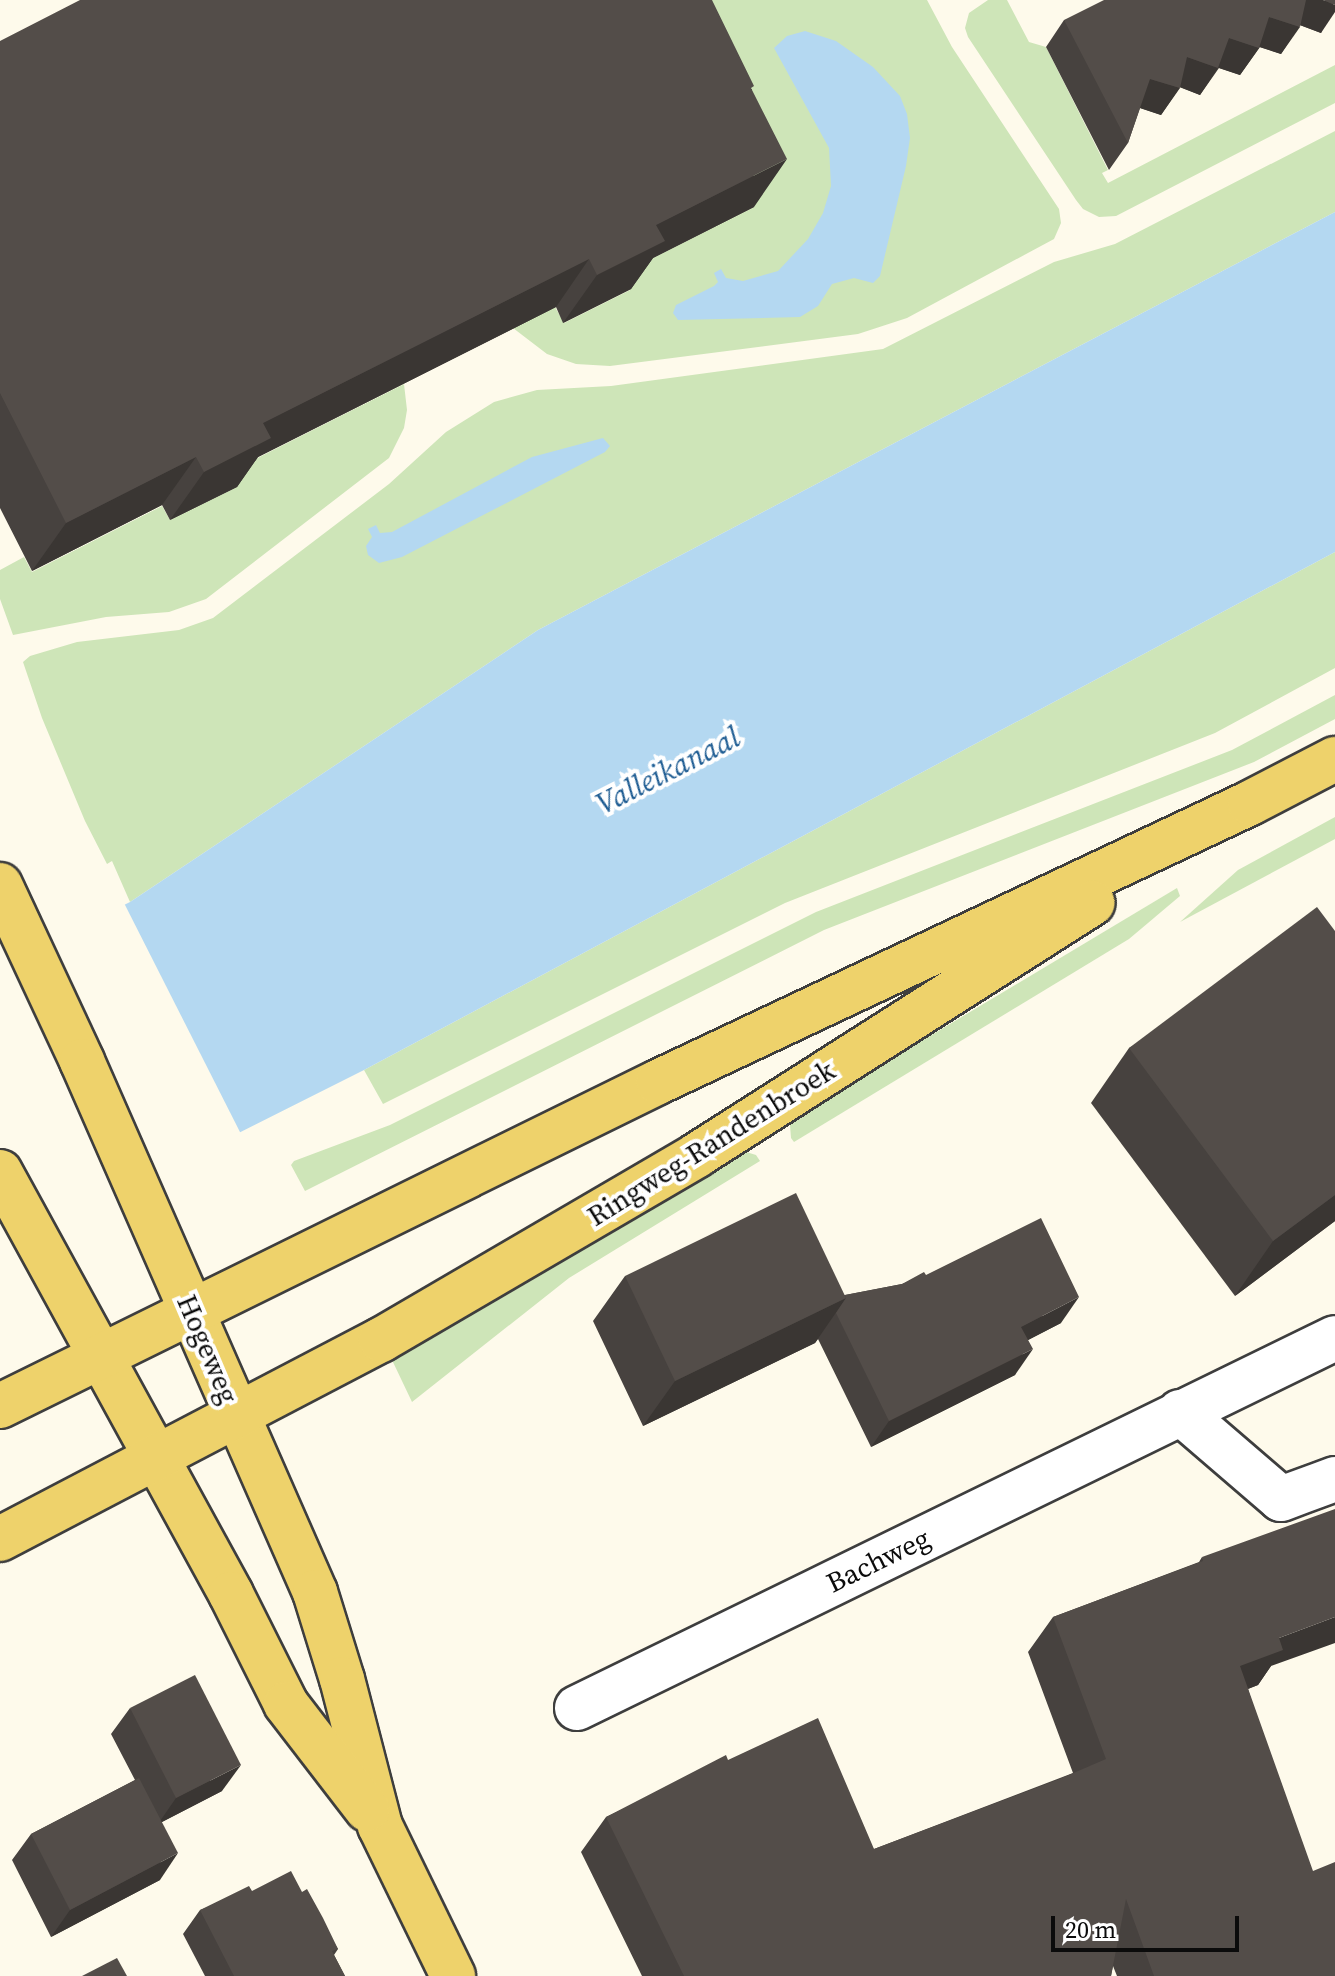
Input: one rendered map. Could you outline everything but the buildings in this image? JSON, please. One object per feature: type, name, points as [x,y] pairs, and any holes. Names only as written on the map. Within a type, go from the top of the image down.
[{"type":"main road","name":"Ringweg-Randenbroek","points":[[0,1406],[672,1075],[1250,803],[1335,759]]},
{"type":"main road","name":"Ringweg-Randenbroek","points":[[0,1539],[381,1340],[697,1155],[1250,803]]},
{"type":"main road","name":"Hogeweg","points":[[0,885],[30,944],[315,1592],[342,1679],[380,1826],[453,1976]]},
{"type":"main road","name":"Hogeweg","points":[[0,1172],[156,1457],[286,1704],[380,1826]]},
{"type":"street","name":"Bachweg","points":[[577,1708],[1335,1338]]},
{"type":"street","points":[[1180,1412],[1281,1499],[1335,1479]]},
{"type":"green space","points":[[653,0],[927,0],[952,47],[1059,209],[1061,223],[1054,239],[907,318],[858,334],[610,366],[576,364],[547,354],[513,328],[555,307],[564,323],[630,290],[623,273],[754,207]]},
{"type":"green space","points":[[988,0],[1007,0],[1029,42],[1046,47],[1108,170],[1102,173],[1108,183],[1335,65],[1335,103],[1116,216],[1099,217],[1083,209],[1076,200],[968,37],[965,28],[969,13]]},
{"type":"green space","points":[[1335,131],[1335,212],[538,630],[130,902],[112,861],[107,864],[85,821],[42,718],[23,662],[30,656],[77,642],[179,630],[213,618],[389,484],[446,432],[494,402],[537,390],[611,386],[883,349],[1054,262],[1115,244]]},
{"type":"green space","points":[[404,384],[407,410],[404,428],[389,458],[206,599],[169,612],[106,617],[13,635],[0,599],[0,570],[24,557],[32,572],[162,506],[170,520],[237,487],[230,472]]},
{"type":"green space","points":[[1335,552],[1335,668],[1215,733],[785,903],[383,1104],[364,1070]]},
{"type":"green space","points":[[1335,695],[1335,719],[1254,762],[824,930],[305,1191],[291,1165],[294,1161],[390,1125],[816,912],[1232,750]]},
{"type":"green space","points":[[1335,817],[1335,839],[1180,922],[1238,870]]},
{"type":"green space","points":[[1177,888],[1180,896],[1129,939],[794,1142],[791,1138],[790,1125],[798,1115]]},
{"type":"green space","points":[[743,1151],[756,1155],[760,1161],[569,1278],[412,1402],[392,1360]]},
{"type":"water","points":[[805,31],[836,41],[873,67],[900,96],[907,114],[910,138],[906,166],[880,276],[873,283],[854,278],[832,284],[818,306],[800,317],[678,320],[673,313],[676,305],[714,286],[718,282],[714,273],[721,269],[726,278],[743,281],[778,271],[808,239],[823,213],[831,186],[829,148],[774,48],[787,36]]},
{"type":"water","name":"Valleikanaal","points":[[1335,212],[1335,552],[364,1070],[0,1253],[0,967],[130,902],[538,630]]},
{"type":"water","points":[[603,438],[610,446],[605,452],[402,557],[379,563],[368,555],[366,546],[372,537],[368,529],[376,525],[380,533],[392,532],[532,457]]},
{"type":"pier","points":[[123,901],[242,1136],[0,1257],[0,963]]}]
